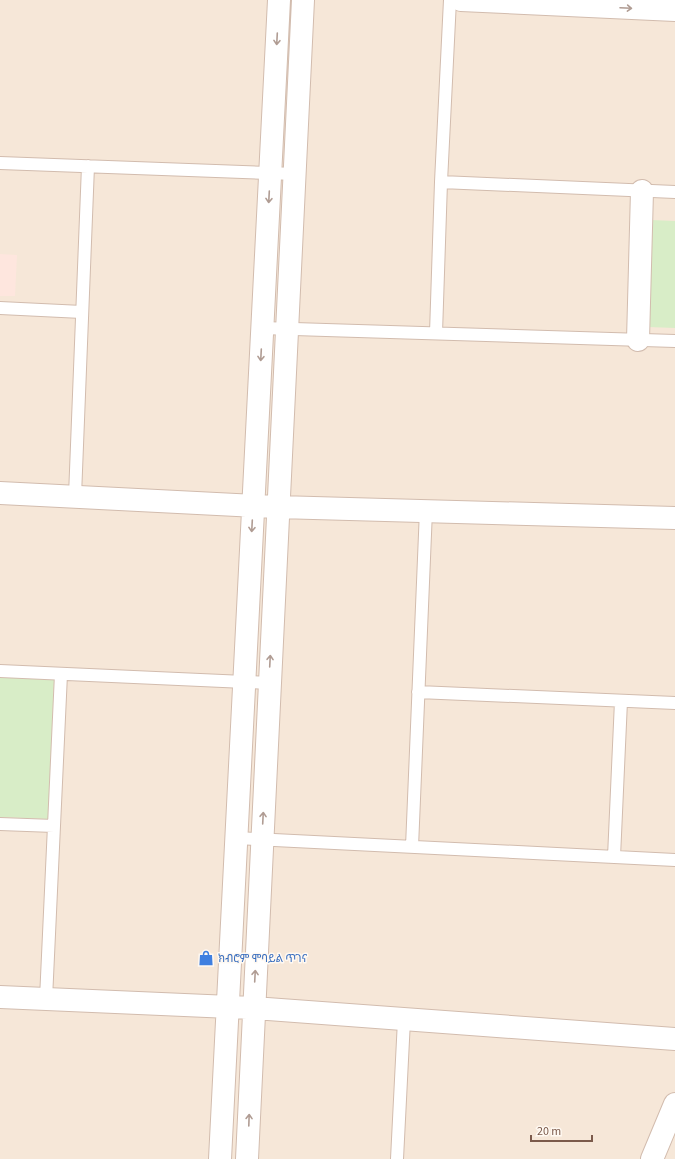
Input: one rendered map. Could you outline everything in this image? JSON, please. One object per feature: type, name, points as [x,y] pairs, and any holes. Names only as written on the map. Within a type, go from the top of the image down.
[{"type":"street","points":[[220,1159],[279,0]]},
{"type":"street","points":[[247,1159],[303,0]]},
{"type":"street","points":[[461,0],[675,10]]},
{"type":"street","points":[[638,340],[642,191]]},
{"type":"street","points":[[0,493],[278,507],[675,518]]},
{"type":"street","points":[[0,997],[254,1008],[675,1039]]},
{"type":"street","points":[[652,1159],[675,1104]]},
{"type":"lane","points":[[436,333],[441,182],[450,0]]},
{"type":"lane","points":[[0,163],[295,174]]},
{"type":"lane","points":[[75,496],[88,166]]},
{"type":"lane","points":[[441,182],[675,192]]},
{"type":"lane","points":[[0,308],[82,312]]},
{"type":"lane","points":[[262,328],[675,341]]},
{"type":"lane","points":[[412,847],[426,510]]},
{"type":"lane","points":[[0,671],[269,683]]},
{"type":"lane","points":[[46,999],[61,674]]},
{"type":"lane","points":[[418,692],[675,703]]},
{"type":"lane","points":[[614,857],[621,701]]},
{"type":"lane","points":[[0,824],[54,826]]},
{"type":"lane","points":[[236,838],[675,860]]},
{"type":"lane","points":[[397,1159],[404,1020]]},
{"type":"shaded area","points":[[0,0],[675,0],[675,1159],[0,1159]]},
{"type":"shaded area","points":[[0,254],[17,255],[15,296],[0,296]]},
{"type":"green space","points":[[651,220],[675,221],[675,328],[648,327]]},
{"type":"green space","points":[[0,677],[54,680],[48,819],[0,817]]},
{"type":"place","name":"ክብሮም ሞባይል ጥገና","points":[[206,958]]}]
